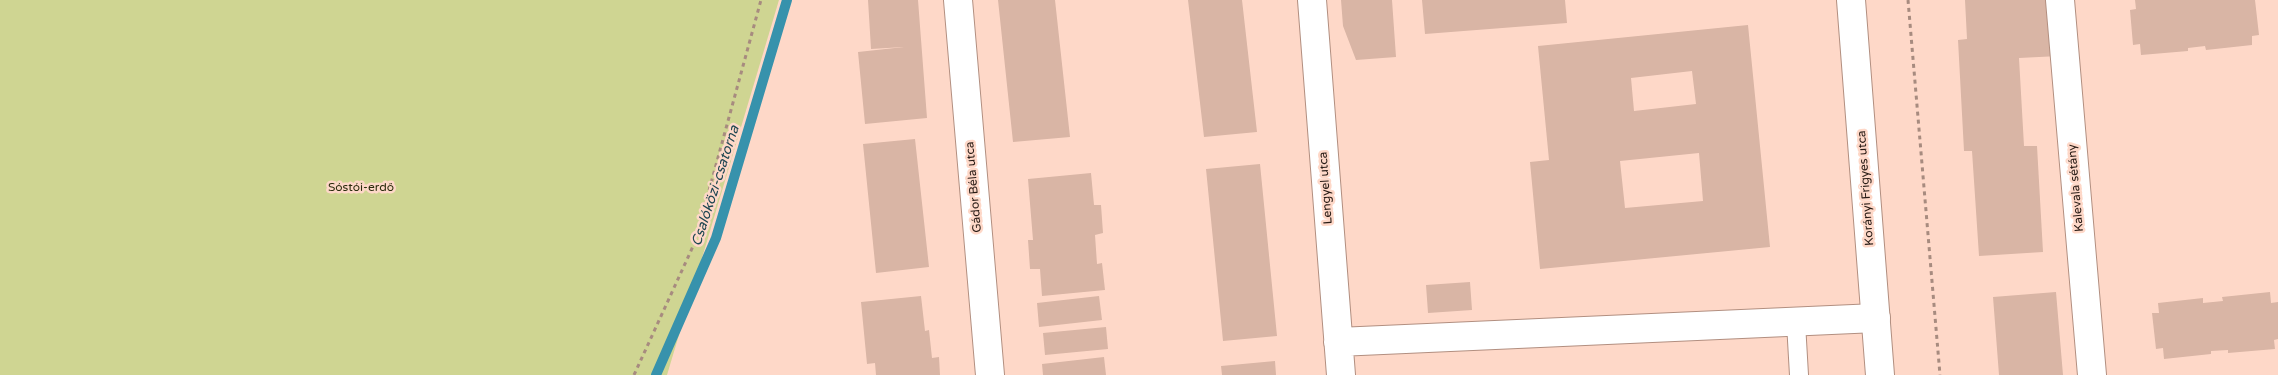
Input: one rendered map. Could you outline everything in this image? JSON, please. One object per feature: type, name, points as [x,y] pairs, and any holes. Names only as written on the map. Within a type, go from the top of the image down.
[{"type":"street","name":"Gádor Béla utca","points":[[958,0],[990,375]]},
{"type":"street","name":"Lengyel utca","points":[[1312,0],[1341,375]]},
{"type":"street","name":"Korányi Frigyes utca","points":[[1851,0],[1880,375]]},
{"type":"street","name":"Kalevala sétány","points":[[2060,0],[2092,375]]},
{"type":"street","points":[[1338,342],[1876,318]]},
{"type":"lane","points":[[1796,323],[1799,375]]},
{"type":"path","points":[[634,375],[695,242],[761,0]]},
{"type":"path","points":[[1908,0],[1940,375]]},
{"type":"green space","name":"Sóstói-erdő","points":[[0,0],[779,0],[667,375],[0,375]]},
{"type":"building","points":[[868,0],[918,0],[927,118],[865,124],[858,52],[904,47],[871,49]]},
{"type":"building","points":[[998,0],[1055,0],[1070,137],[1013,142]]},
{"type":"building","points":[[1188,0],[1242,0],[1257,132],[1204,137]]},
{"type":"building","points":[[1341,0],[1392,0],[1396,57],[1356,60],[1343,26]]},
{"type":"building","points":[[1422,0],[1565,0],[1567,23],[1425,34]]},
{"type":"building","points":[[1965,0],[2056,0],[2059,56],[2019,58],[2024,146],[2037,146],[2043,252],[1979,256],[1972,151],[1964,151],[1958,40],[1967,39]]},
{"type":"building","points":[[2135,0],[2255,0],[2259,35],[2252,36],[2252,45],[2206,50],[2205,46],[2188,48],[2188,51],[2141,55],[2140,44],[2133,45],[2130,10],[2136,9]]},
{"type":"building","points":[[1748,25],[1770,247],[1540,269],[1530,162],[1549,160],[1538,46]],"holes":[[[1692,71],[1696,104],[1634,111],[1631,78]],[[1699,153],[1703,201],[1625,208],[1620,161]]]},
{"type":"building","points":[[915,139],[929,267],[876,273],[863,144]]},
{"type":"building","points":[[1260,164],[1277,336],[1223,341],[1206,169]]},
{"type":"building","points":[[1091,173],[1094,205],[1101,205],[1103,233],[1095,235],[1097,264],[1102,263],[1105,290],[1042,296],[1040,269],[1030,269],[1028,240],[1033,240],[1028,179]]},
{"type":"building","points":[[1470,282],[1472,310],[1428,313],[1426,285]]},
{"type":"building","points":[[2056,292],[2063,375],[1999,375],[1993,297]]},
{"type":"building","points":[[2270,292],[2271,303],[2278,302],[2278,339],[2274,340],[2275,349],[2228,353],[2228,350],[2211,351],[2211,354],[2164,359],[2163,348],[2156,349],[2152,313],[2159,313],[2158,303],[2203,298],[2203,303],[2223,301],[2222,297]]},
{"type":"building","points":[[921,296],[925,331],[929,330],[932,358],[939,357],[940,375],[876,375],[875,363],[867,364],[861,302]]},
{"type":"building","points":[[1099,296],[1102,320],[1039,327],[1037,303]]},
{"type":"building","points":[[1106,327],[1108,349],[1045,355],[1043,333]]},
{"type":"building","points":[[1104,357],[1106,375],[1043,375],[1042,364]]},
{"type":"building","points":[[1275,361],[1276,375],[1222,375],[1221,366]]},
{"type":"waterway","name":"Csalóközi-csatorna","points":[[656,375],[716,238],[787,0]]}]
